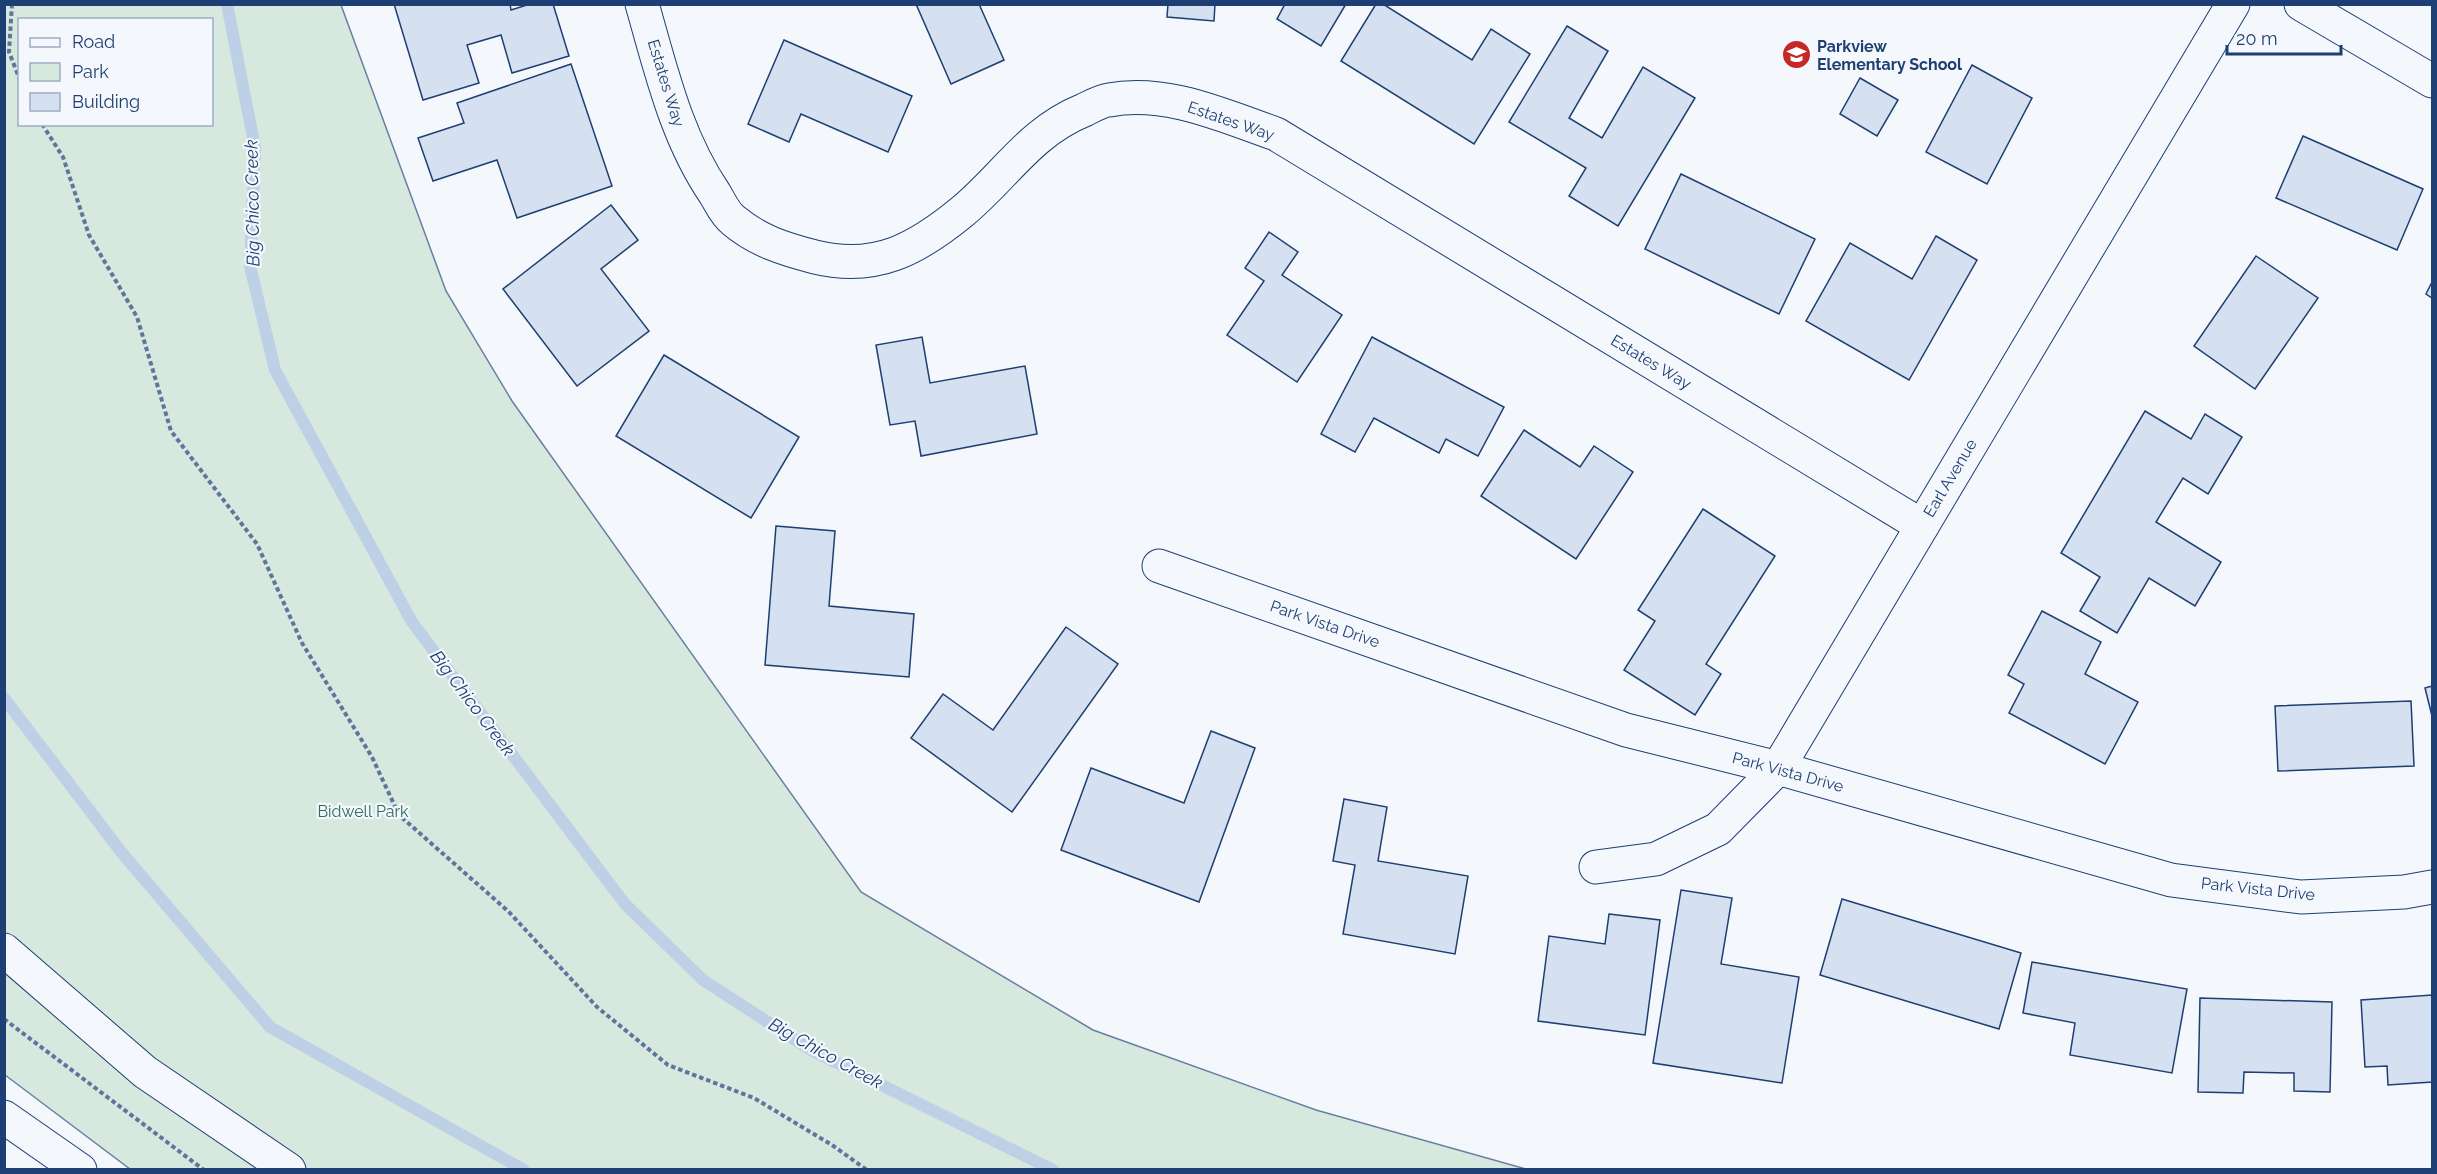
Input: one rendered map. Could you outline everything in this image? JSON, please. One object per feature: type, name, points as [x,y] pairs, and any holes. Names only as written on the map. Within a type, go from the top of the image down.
[{"type":"street","name":"Estates Way","points":[[642,4],[677,126],[702,176],[731,219],[775,247],[831,261],[871,261],[915,247],[964,210],[1024,147],[1061,119],[1108,100],[1144,97],[1204,108],[1276,135],[1922,526]]},
{"type":"street","name":"Earl Avenue","points":[[1596,867],[1656,860],[1718,829],[1778,768],[2233,4]]},
{"type":"street","points":[[2301,4],[2433,81]]},
{"type":"street","name":"Park Vista Drive","points":[[1159,566],[1626,730],[1778,768],[2172,880],[2301,897],[2404,892],[2433,887]]},
{"type":"street","points":[[4,950],[145,1072],[290,1170]]},
{"type":"street","points":[[4,1117],[80,1170]]},
{"type":"path","points":[[12,4],[9,52],[18,75]]},
{"type":"path","points":[[43,126],[63,157],[89,235],[137,317],[171,431],[257,544],[302,643],[372,757],[399,815],[508,911],[597,1007],[668,1065],[754,1098],[832,1145],[867,1170]]},
{"type":"path","points":[[4,1019],[204,1170]]},
{"type":"green space","name":"Bidwell Park","points":[[4,5],[341,5],[446,291],[512,401],[861,892],[1093,1030],[1316,1110],[1526,1169],[130,1169],[5,1075]]},
{"type":"building","points":[[394,4],[510,4],[511,10],[530,4],[553,4],[569,56],[512,73],[501,35],[467,45],[479,83],[423,100]]},
{"type":"building","points":[[916,4],[979,4],[1004,60],[951,84]]},
{"type":"building","points":[[1168,4],[1215,4],[1214,21],[1167,17]]},
{"type":"building","points":[[1285,4],[1346,4],[1321,46],[1277,19]]},
{"type":"building","points":[[1376,4],[1383,4],[1472,60],[1491,29],[1530,54],[1474,144],[1341,61]]},
{"type":"building","points":[[1567,26],[1608,51],[1569,118],[1602,138],[1643,67],[1695,98],[1618,226],[1569,196],[1586,168],[1509,122]]},
{"type":"building","points":[[784,40],[912,96],[888,152],[801,114],[789,142],[748,124]]},
{"type":"building","points":[[571,64],[612,186],[517,218],[497,160],[433,181],[418,138],[464,123],[457,103]]},
{"type":"building","points":[[1972,65],[2032,98],[1987,184],[1926,152]]},
{"type":"building","points":[[1860,78],[1898,100],[1877,136],[1840,114]]},
{"type":"building","points":[[2303,136],[2423,189],[2397,250],[2276,198]]},
{"type":"building","points":[[1681,174],[1815,239],[1779,314],[1645,249]]},
{"type":"building","points":[[611,205],[638,240],[601,269],[649,331],[577,386],[503,289]]},
{"type":"building","points":[[1269,232],[1298,252],[1282,275],[1342,315],[1297,382],[1227,335],[1264,281],[1245,268]]},
{"type":"building","points":[[1936,236],[1977,260],[1909,380],[1806,321],[1850,243],[1912,279]]},
{"type":"building","points":[[2256,256],[2318,298],[2255,389],[2194,346]]},
{"type":"building","points":[[2432,282],[2432,298],[2426,294]]},
{"type":"building","points":[[922,337],[930,383],[1025,366],[1037,434],[921,456],[915,421],[890,425],[876,345]]},
{"type":"building","points":[[1372,337],[1504,407],[1478,456],[1446,439],[1439,453],[1374,418],[1355,452],[1321,434]]},
{"type":"building","points":[[664,355],[799,437],[751,518],[616,436]]},
{"type":"building","points":[[2145,411],[2191,439],[2205,414],[2242,437],[2208,494],[2183,478],[2156,522],[2221,562],[2195,606],[2149,578],[2117,633],[2080,611],[2100,577],[2061,553]]},
{"type":"building","points":[[1524,430],[1580,467],[1594,446],[1633,472],[1576,559],[1481,496]]},
{"type":"building","points":[[1703,509],[1775,556],[1706,664],[1721,674],[1695,715],[1624,670],[1655,621],[1638,610]]},
{"type":"building","points":[[776,526],[835,531],[829,606],[914,614],[909,677],[765,665]]},
{"type":"building","points":[[2042,611],[2101,642],[2085,674],[2138,702],[2105,764],[2009,713],[2024,684],[2008,675]]},
{"type":"building","points":[[1066,627],[1118,664],[1012,812],[911,738],[943,694],[993,730]]},
{"type":"building","points":[[2432,686],[2432,716],[2425,688]]},
{"type":"building","points":[[2411,701],[2414,766],[2278,771],[2275,706]]},
{"type":"building","points":[[1211,731],[1255,748],[1199,902],[1061,850],[1091,768],[1184,803]]},
{"type":"building","points":[[1344,799],[1387,807],[1378,861],[1468,876],[1455,954],[1343,934],[1355,865],[1333,861]]},
{"type":"building","points":[[1681,890],[1732,898],[1721,964],[1799,977],[1782,1083],[1653,1063]]},
{"type":"building","points":[[1842,899],[2021,953],[1999,1029],[1820,975]]},
{"type":"building","points":[[1609,914],[1660,920],[1645,1035],[1538,1021],[1549,936],[1605,944]]},
{"type":"building","points":[[2032,962],[2187,989],[2172,1073],[2070,1055],[2075,1023],[2023,1013]]},
{"type":"building","points":[[2432,995],[2432,1082],[2388,1085],[2387,1066],[2365,1067],[2361,1000]]},
{"type":"building","points":[[2200,998],[2332,1002],[2330,1092],[2294,1091],[2294,1073],[2244,1072],[2243,1093],[2198,1092]]},
{"type":"waterway","name":"Big Chico Creek","points":[[227,4],[255,148],[250,266],[275,370],[412,622],[625,904],[703,980],[811,1050],[1053,1170]]},
{"type":"waterway","points":[[4,698],[122,853],[270,1027],[524,1170]]},
{"type":"place","name":"Parkview Elementary School","points":[[1796,55]]}]
